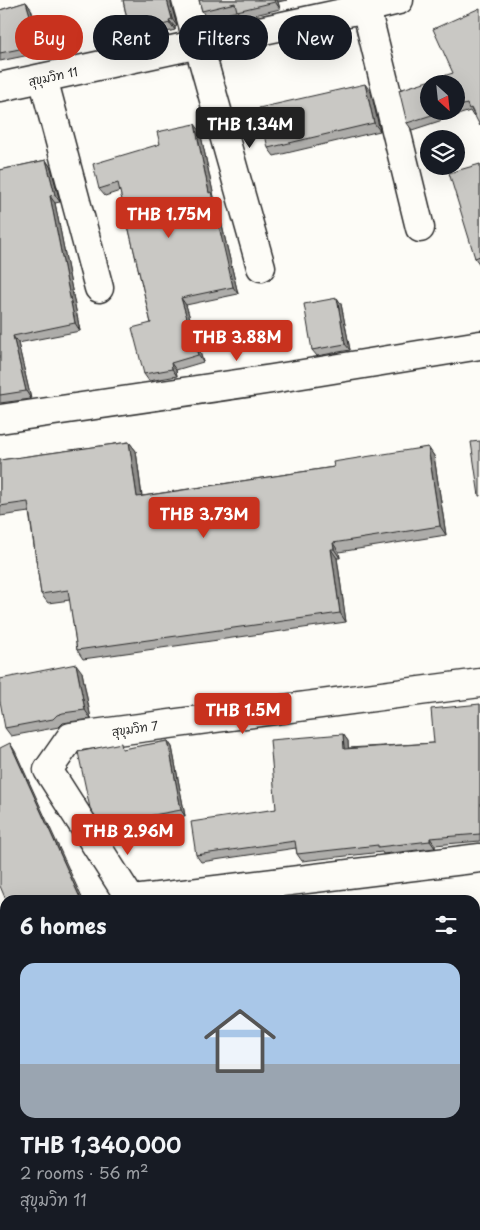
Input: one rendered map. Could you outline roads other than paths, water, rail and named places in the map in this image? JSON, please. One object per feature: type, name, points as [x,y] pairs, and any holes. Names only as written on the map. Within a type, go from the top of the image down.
[{"type":"street","points":[[186,0],[190,15]]},
{"type":"street","name":"สุขุมวิท 11","points":[[268,28],[399,0]]},
{"type":"street","points":[[366,8],[420,228]]},
{"type":"street","name":"สุขุมวิท 11","points":[[0,87],[179,47]]},
{"type":"street","points":[[203,60],[261,266]]},
{"type":"street","points":[[43,78],[99,288]]},
{"type":"street","points":[[0,419],[272,379],[480,345]]},
{"type":"street","name":"สุขุมวิท 7","points":[[129,895],[48,770],[71,737],[480,683]]},
{"type":"street","name":"สุขุมวิท 7","points":[[173,895],[480,858]]}]
